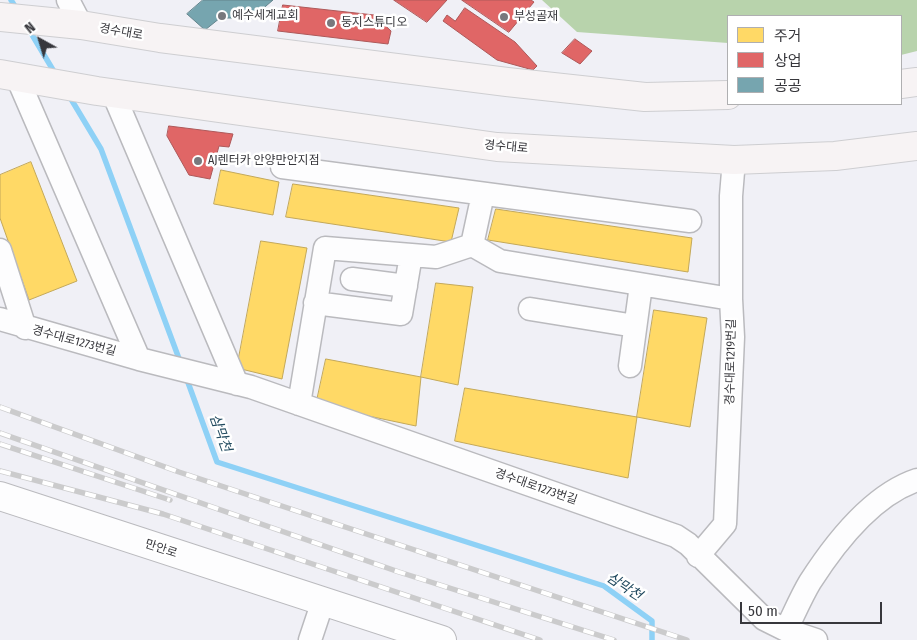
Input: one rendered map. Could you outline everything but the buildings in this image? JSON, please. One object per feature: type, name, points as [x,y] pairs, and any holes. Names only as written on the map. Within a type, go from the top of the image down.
[{"type":"main road","name":"경수대로","points":[[0,18],[81,25],[160,38],[645,97],[727,95]]},
{"type":"main road","name":"경수대로","points":[[13,76],[105,92],[497,147],[734,160],[835,156],[917,146]]},
{"type":"main road","points":[[902,84],[917,82]]},
{"type":"street","points":[[68,0],[81,25]]},
{"type":"street","points":[[13,76],[144,360]]},
{"type":"street","points":[[105,92],[233,382]]},
{"type":"street","name":"경수대로1219번길","points":[[698,556],[725,524],[733,337],[731,196],[734,160]]},
{"type":"street","points":[[282,166],[690,221]]},
{"type":"street","points":[[472,245],[482,194]]},
{"type":"street","points":[[300,404],[325,248],[436,257],[472,245],[500,261],[731,299]]},
{"type":"street","points":[[0,250],[25,328]]},
{"type":"street","points":[[315,302],[401,314],[411,255]]},
{"type":"street","points":[[352,279],[406,286]]},
{"type":"street","points":[[630,366],[641,285]]},
{"type":"street","points":[[530,310],[635,326]]},
{"type":"street","name":"경수대로1273번길","points":[[0,319],[25,328],[251,387],[676,536],[688,544],[764,620],[816,640]]},
{"type":"street","points":[[786,630],[810,583],[842,537],[883,497],[917,480]]},
{"type":"street","name":"만안로","points":[[0,496],[442,640]]},
{"type":"street","points":[[310,640],[323,601]]},
{"type":"green space","points":[[542,0],[917,0],[917,51],[902,55],[902,15],[727,15],[727,43],[577,32]]},
{"type":"waterway","name":"삼막천","points":[[11,0],[18,11]]},
{"type":"waterway","name":"삼막천","points":[[28,28],[56,75]]},
{"type":"waterway","name":"삼막천","points":[[68,94],[101,149],[181,364]]},
{"type":"waterway","name":"삼막천","points":[[186,377],[217,462],[604,586],[652,621],[652,640]]},
{"type":"railway","points":[[0,407],[179,472],[687,640]]},
{"type":"railway","points":[[0,433],[399,572],[614,640]]},
{"type":"railway","points":[[0,444],[170,500]]},
{"type":"railway","points":[[0,471],[163,514],[540,640]]},
{"type":"place","name":"예수세계교회","points":[[222,16]]},
{"type":"place","name":"부성골재","points":[[504,17]]},
{"type":"place","name":"둥지스튜디오","points":[[331,23]]},
{"type":"place","name":"AJ렌터카 안양만안지점","points":[[198,161]]}]
